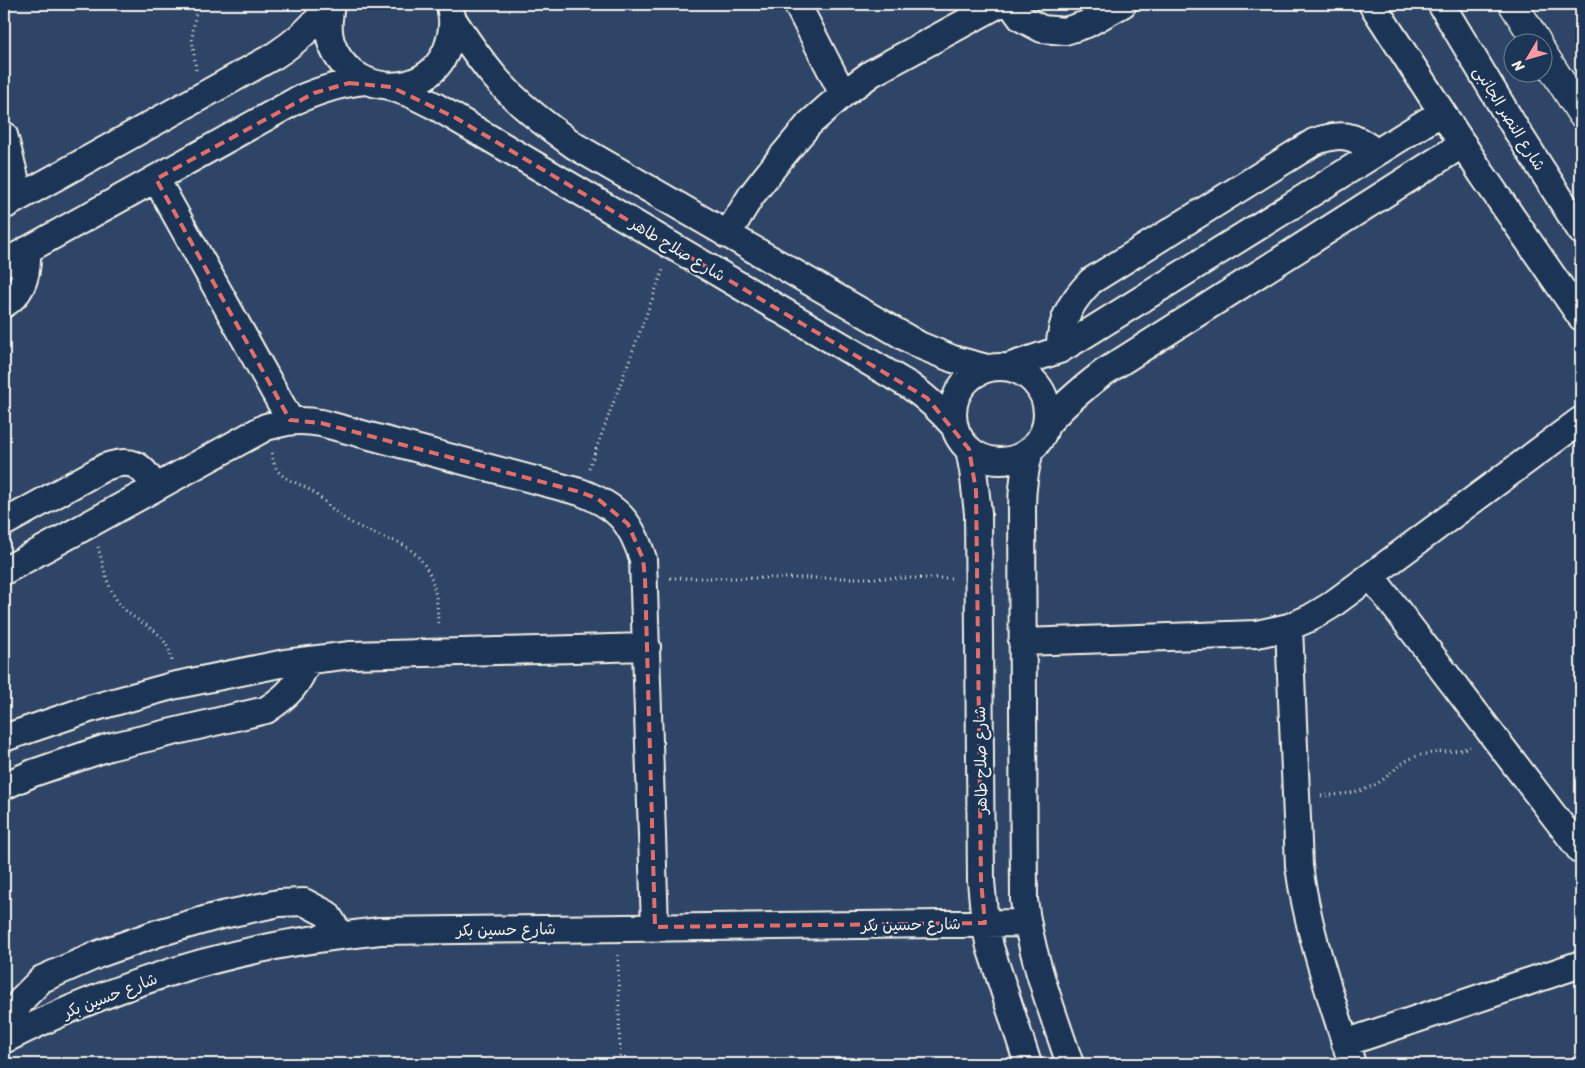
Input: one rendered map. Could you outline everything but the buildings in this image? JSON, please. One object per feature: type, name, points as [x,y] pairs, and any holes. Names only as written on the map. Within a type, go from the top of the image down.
[{"type":"main road","points":[[1513,4],[1531,32]]},
{"type":"main road","points":[[1552,68],[1581,113]]},
{"type":"street","points":[[4,134],[12,202],[291,45],[306,33],[331,4]]},
{"type":"street","points":[[331,4],[328,22],[330,41],[338,58],[350,72],[366,82]]},
{"type":"street","points":[[797,4],[843,94]]},
{"type":"street","points":[[727,235],[751,196],[779,160],[809,124],[843,94],[872,73],[999,4]]},
{"type":"street","points":[[1011,4],[1021,18],[1042,29],[1065,31],[1087,24],[1123,4]]},
{"type":"street","points":[[1372,4],[1482,174],[1581,317]]},
{"type":"street","name":"شارع النصر الجانبى","points":[[1442,4],[1517,131],[1581,230]]},
{"type":"street","points":[[391,87],[411,83],[429,73],[443,58],[451,39],[450,11]]},
{"type":"street","points":[[450,11],[472,48],[494,76],[519,102],[575,146],[919,345],[953,358],[1023,372],[1035,382],[1043,395],[1047,410],[1046,425]]},
{"type":"street","points":[[4,263],[297,100],[349,82],[366,82]]},
{"type":"street","name":"شارع صلاح طاهر","points":[[366,82],[391,87],[413,95],[442,110],[910,386],[937,407],[955,427]]},
{"type":"street","points":[[1442,112],[1059,350],[971,377],[959,391],[954,402],[953,415],[960,439],[980,457],[993,460],[1019,457],[1030,450],[1040,439],[1046,425],[1063,405],[1103,373],[1463,144]]},
{"type":"street","points":[[1059,350],[1061,330],[1067,311],[1077,295],[1091,280],[1314,142],[1330,136],[1347,136],[1363,142],[1376,153]]},
{"type":"street","points":[[156,179],[278,423]]},
{"type":"street","points":[[1310,195],[1332,228]]},
{"type":"street","points":[[4,304],[12,299],[22,285],[28,268],[28,250]]},
{"type":"street","points":[[4,571],[154,488],[278,423],[306,420],[321,423],[580,492],[598,499],[614,510],[628,524],[637,541],[643,559],[655,927]]},
{"type":"street","points":[[1022,642],[1257,634],[1289,627],[1310,618],[1330,606],[1581,420]]},
{"type":"street","name":"شارع صلاح طاهر","points":[[969,449],[978,513],[981,881],[985,923],[997,970],[1028,1064]]},
{"type":"street","points":[[1030,450],[1022,488],[1024,878],[1027,922],[1034,955],[1070,1064]]},
{"type":"street","points":[[4,523],[104,467],[119,462],[135,464],[147,474],[154,488]]},
{"type":"street","points":[[1371,576],[1581,851]]},
{"type":"street","points":[[1289,627],[1299,866],[1303,899],[1349,1054],[1581,964]]},
{"type":"street","points":[[4,738],[88,709],[172,686],[308,660],[351,655],[647,647]]},
{"type":"street","points":[[4,786],[109,747],[266,710],[292,690],[302,676],[308,660]]},
{"type":"street","points":[[4,1026],[24,997],[42,979],[108,951],[158,933],[218,916],[279,903],[304,902],[327,914],[341,936]]},
{"type":"street","name":"شارع حسين بكر","points":[[4,1040],[73,1008],[173,972],[275,946],[380,931],[1027,922]]},
{"type":"path","points":[[197,4],[192,38],[199,98]]},
{"type":"path","points":[[580,492],[672,246]]},
{"type":"path","points":[[278,423],[273,461],[281,475],[310,491],[350,522],[381,537],[399,542],[414,553],[426,567],[434,584],[438,602],[439,652]]},
{"type":"path","points":[[90,523],[113,594],[123,608],[151,627],[163,638],[171,653],[174,670],[172,686]]},
{"type":"path","points":[[644,578],[978,578]]},
{"type":"path","points":[[1296,798],[1348,794],[1364,790],[1380,782],[1394,769],[1414,757],[1435,752],[1459,751],[1471,746],[1491,733]]},
{"type":"path","points":[[617,928],[620,1064]]},
{"type":"highlighted area","points":[[349,83],[391,87],[456,118],[927,398],[969,449],[976,491],[981,881],[985,923],[655,927],[645,578],[643,559],[628,524],[598,499],[580,492],[321,423],[290,420],[156,179],[314,93]]}]
